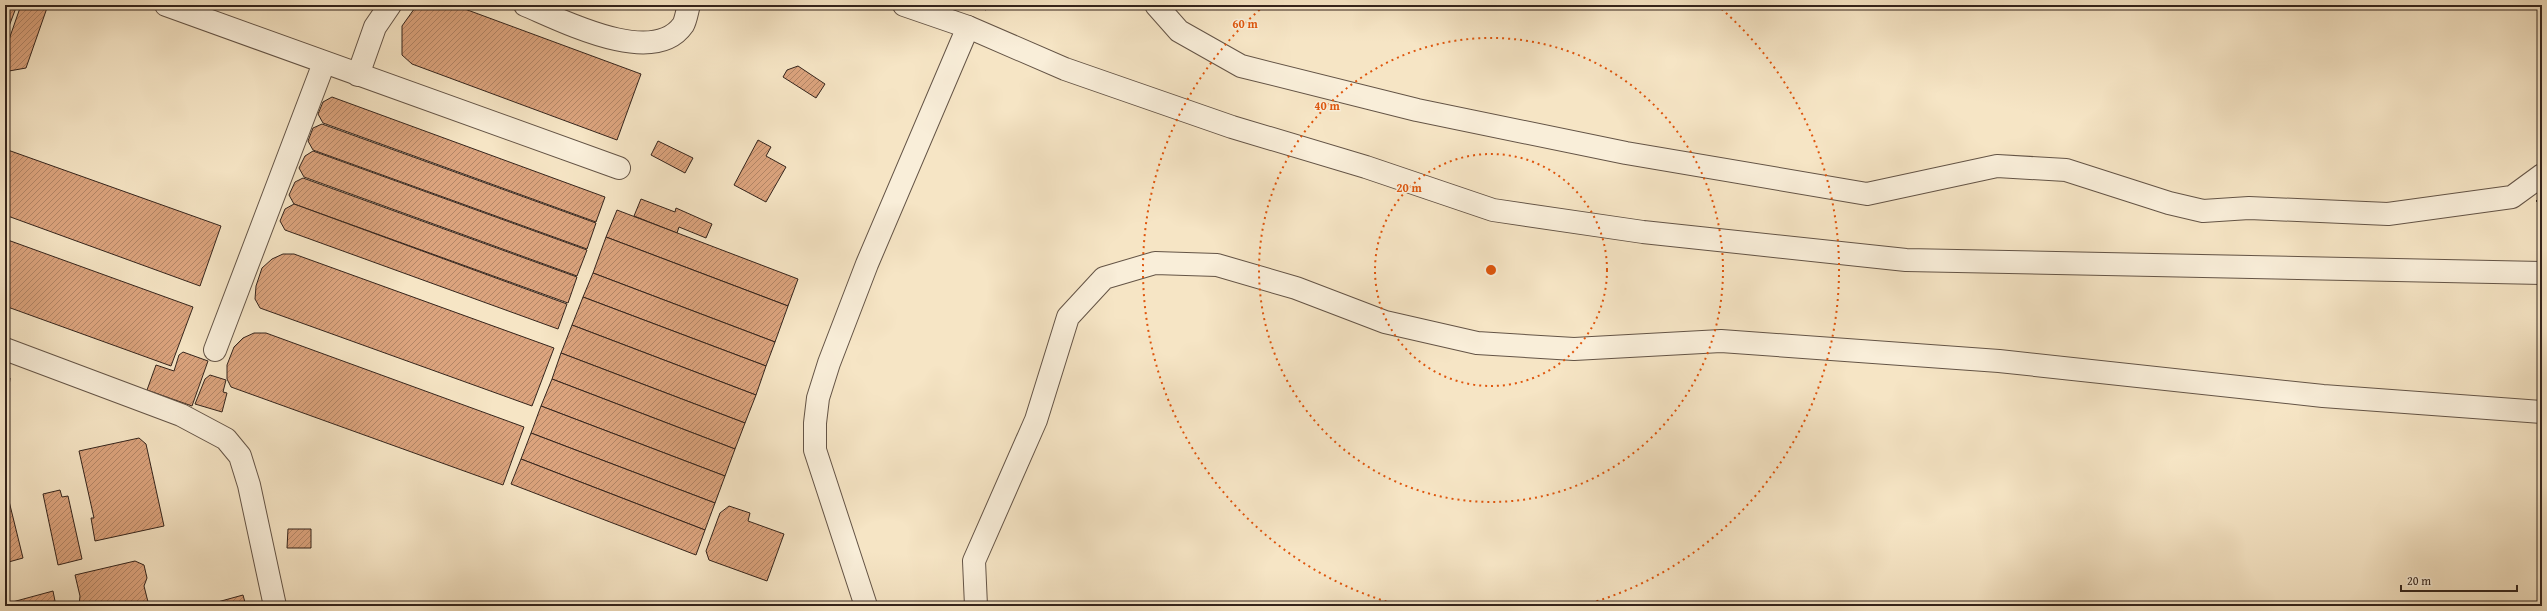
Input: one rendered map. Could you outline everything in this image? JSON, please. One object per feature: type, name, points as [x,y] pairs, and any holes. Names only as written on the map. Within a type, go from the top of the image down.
[{"type":"street","points":[[166,5],[619,168]]},
{"type":"street","points":[[358,75],[375,27],[390,5]]},
{"type":"street","points":[[525,5],[570,24],[614,39],[645,43],[663,40],[676,32],[684,25],[689,5]]},
{"type":"street","points":[[904,5],[968,27],[1087,77],[1232,127],[1366,167],[1493,210],[1643,232],[1906,260],[2542,273]]},
{"type":"street","points":[[1156,5],[1179,31],[1241,66],[1433,113],[1626,153],[1867,194],[1997,166],[2066,170],[2169,203],[2203,211],[2249,208],[2388,214],[2512,197],[2542,175]]},
{"type":"street","points":[[866,606],[815,450],[815,423],[818,398],[829,363],[867,264],[968,27]]},
{"type":"street","points":[[215,350],[324,63]]},
{"type":"street","points":[[976,606],[974,561],[1036,420],[1068,317],[1104,278],[1155,263],[1218,265],[1296,288],[1385,322],[1477,343],[1574,349],[1721,340],[1999,362],[2323,396],[2542,412]]},
{"type":"street","points":[[5,349],[181,415],[226,439],[240,456],[249,485],[275,606]]},
{"type":"building","points":[[5,5],[17,5],[5,37]]},
{"type":"building","points":[[21,5],[48,5],[26,68],[9,71],[5,68],[5,51]]},
{"type":"building","points":[[417,5],[454,5],[641,74],[617,140],[412,64],[402,55],[402,26]]},
{"type":"building","points":[[972,5],[988,5],[986,10]]},
{"type":"building","points":[[798,66],[825,84],[816,98],[783,77],[787,70]]},
{"type":"building","points":[[332,97],[605,197],[596,222],[323,123],[318,114],[323,102]]},
{"type":"building","points":[[322,124],[596,223],[587,249],[313,150],[308,141],[313,128]]},
{"type":"building","points":[[758,140],[771,147],[766,156],[786,167],[766,202],[734,185]]},
{"type":"building","points":[[658,141],[693,158],[685,173],[651,155]]},
{"type":"building","points":[[5,149],[221,226],[200,286],[5,215]]},
{"type":"building","points":[[313,151],[587,250],[577,276],[304,177],[299,168],[305,156]]},
{"type":"building","points":[[303,178],[577,277],[568,303],[294,204],[289,195],[295,182]]},
{"type":"building","points":[[2542,195],[2542,206],[2536,201]]},
{"type":"building","points":[[641,199],[675,212],[676,208],[712,224],[706,238],[679,227],[677,233],[634,216]]},
{"type":"building","points":[[294,204],[567,304],[558,329],[285,230],[280,221],[285,209]]},
{"type":"building","points":[[617,210],[798,279],[788,306],[606,237]]},
{"type":"building","points":[[606,237],[788,306],[775,342],[593,273]]},
{"type":"building","points":[[5,239],[193,307],[171,366],[5,306]]},
{"type":"building","points":[[283,254],[294,254],[554,348],[532,406],[260,308],[255,299],[256,286],[262,268],[272,259]]},
{"type":"building","points":[[593,273],[775,342],[766,366],[583,297]]},
{"type":"building","points":[[583,297],[766,366],[756,395],[572,325]]},
{"type":"building","points":[[572,325],[756,395],[745,423],[561,353]]},
{"type":"building","points":[[254,333],[266,333],[524,427],[503,485],[231,387],[227,379],[227,365],[234,347],[243,338]]},
{"type":"building","points":[[183,352],[208,361],[192,406],[147,390],[156,365],[174,371],[179,355]]},
{"type":"building","points":[[561,353],[745,423],[735,449],[552,379]]},
{"type":"building","points":[[210,375],[226,380],[223,392],[227,393],[222,412],[195,404],[205,379]]},
{"type":"building","points":[[5,377],[10,378],[9,387],[5,387]]},
{"type":"building","points":[[552,379],[735,449],[725,476],[541,406]]},
{"type":"building","points":[[541,406],[725,476],[715,503],[531,433]]},
{"type":"building","points":[[531,433],[715,503],[705,530],[521,459]]},
{"type":"building","points":[[139,438],[146,444],[164,526],[95,541],[91,518],[94,518],[79,451]]},
{"type":"building","points":[[521,459],[705,530],[696,555],[511,484]]},
{"type":"building","points":[[60,490],[62,497],[68,496],[82,559],[58,565],[43,494]]},
{"type":"building","points":[[8,497],[23,558],[5,563],[5,498]]},
{"type":"building","points":[[729,506],[750,513],[748,521],[784,534],[767,581],[709,560],[706,551],[720,513]]},
{"type":"building","points":[[288,529],[311,529],[311,548],[287,548]]},
{"type":"building","points":[[135,561],[144,565],[147,578],[144,586],[149,606],[79,606],[80,596],[75,575]]},
{"type":"building","points":[[53,591],[56,606],[5,606],[5,604]]},
{"type":"building","points":[[243,595],[246,606],[203,606]]}]
